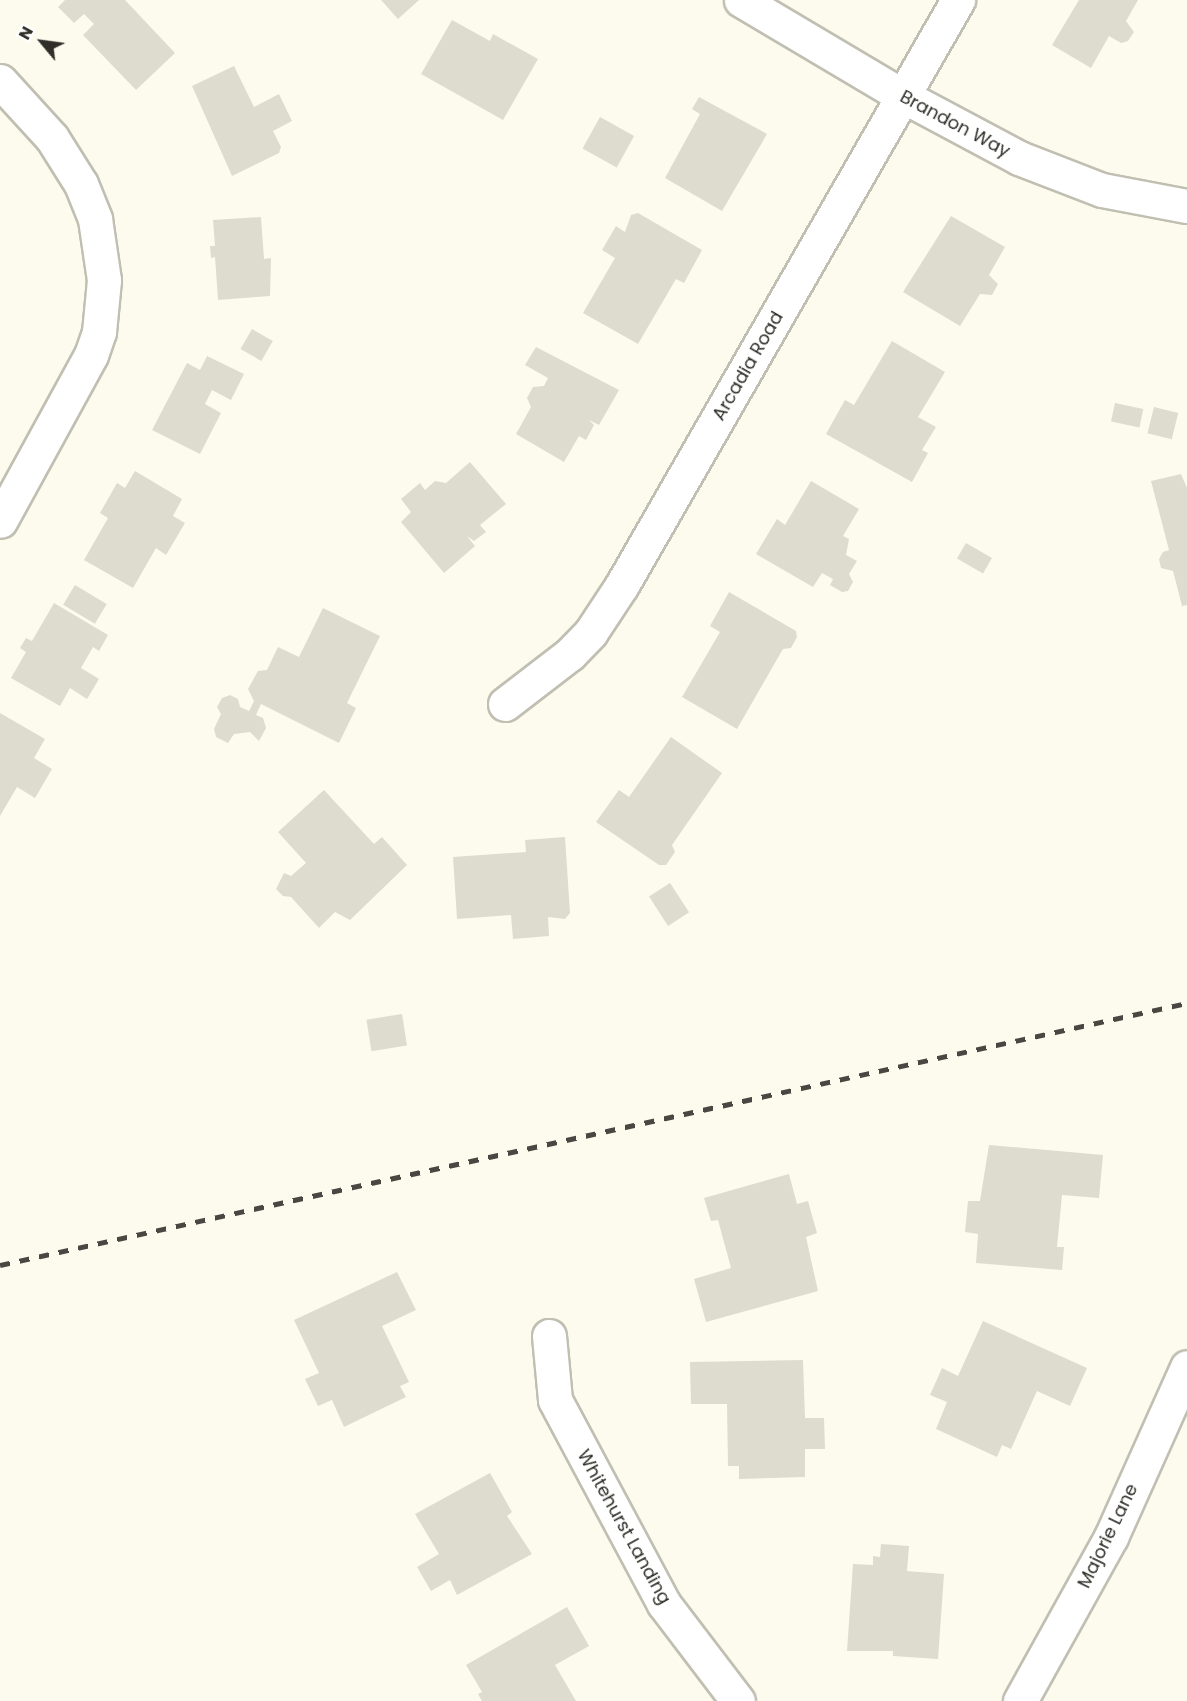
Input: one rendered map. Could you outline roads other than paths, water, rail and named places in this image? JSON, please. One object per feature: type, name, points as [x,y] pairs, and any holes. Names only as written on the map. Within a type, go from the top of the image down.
[{"type":"street","name":"Brandon Way","points":[[741,0],[903,96],[1019,158],[1102,190],[1187,206]]},
{"type":"street","name":"Arcadia Road","points":[[506,704],[570,654],[591,632],[622,585],[958,0]]},
{"type":"street","points":[[0,81],[52,138],[81,184],[95,219],[104,280],[99,332],[91,354],[0,521]]},
{"type":"street","name":"Whitehurst Landing","points":[[549,1336],[555,1400],[664,1604],[738,1701]]},
{"type":"street","name":"Majorie Lane","points":[[1020,1701],[1111,1537],[1187,1367]]},
{"type":"railway","points":[[0,1265],[1187,1003]]}]
